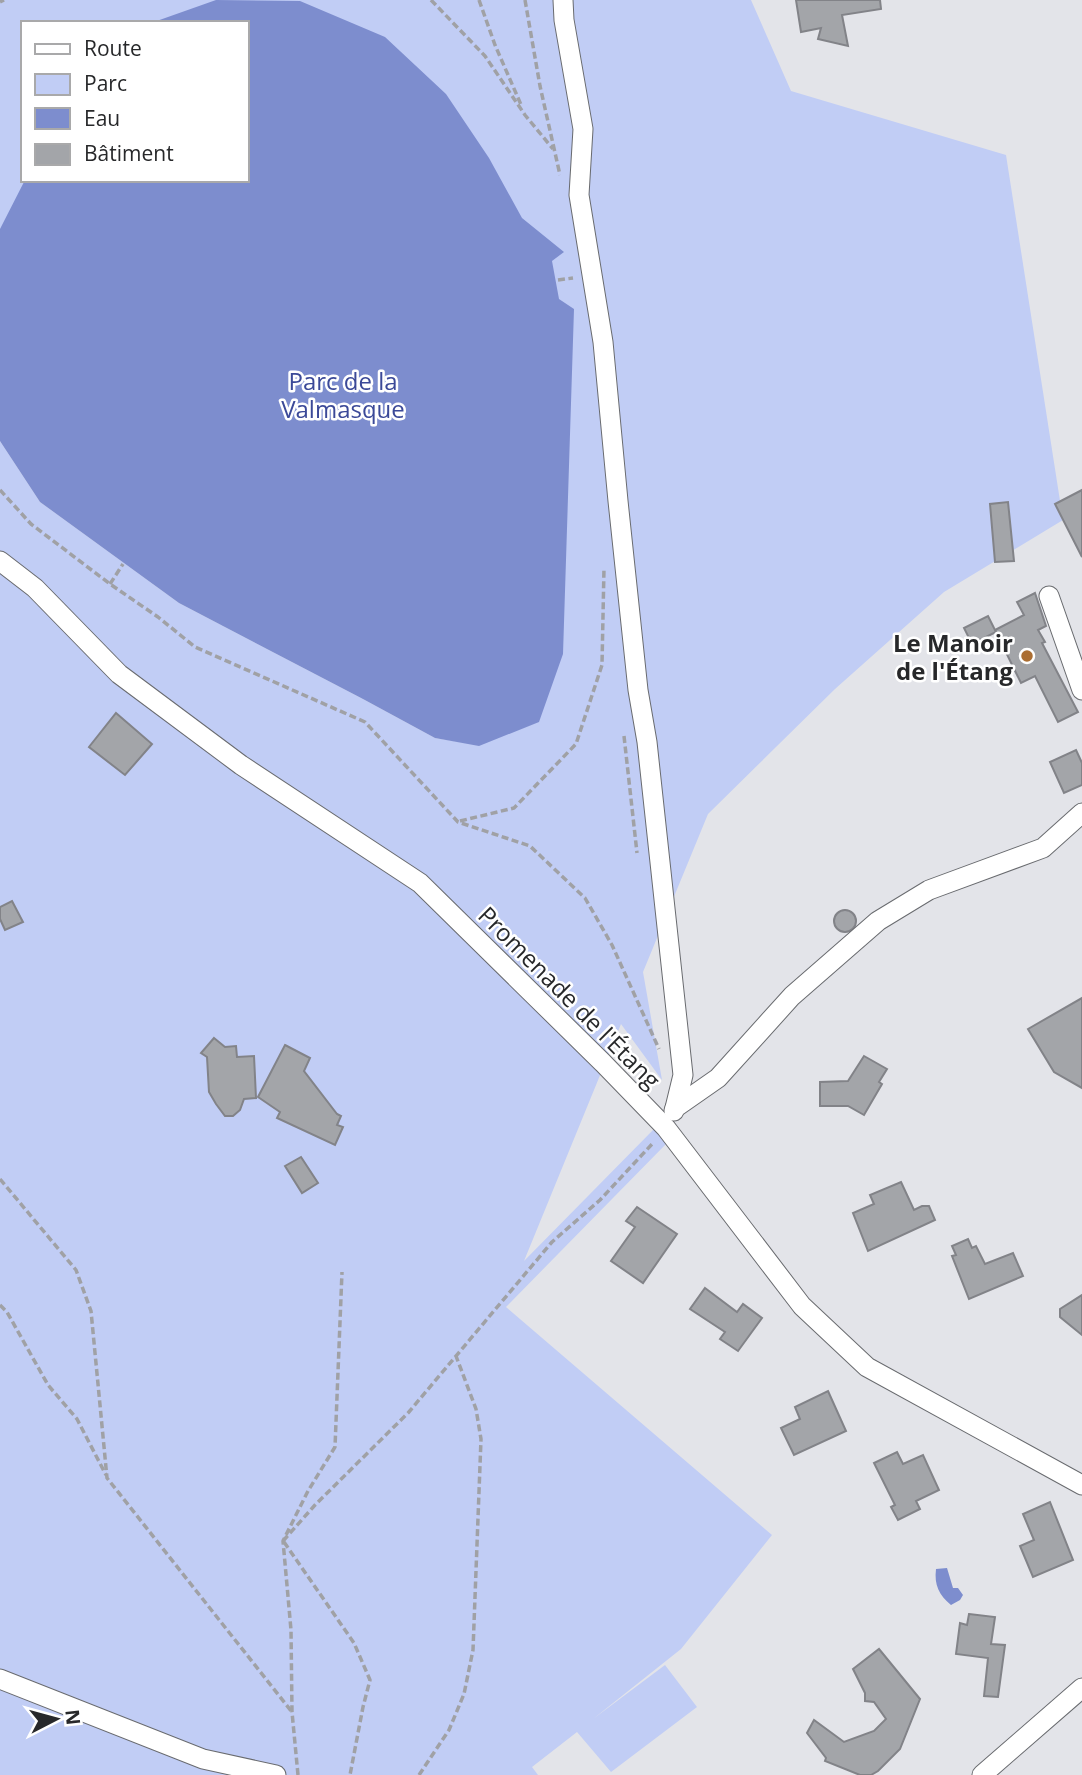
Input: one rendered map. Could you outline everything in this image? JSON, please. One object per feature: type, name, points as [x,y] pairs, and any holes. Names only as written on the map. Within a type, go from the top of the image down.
[{"type":"street","points":[[563,0],[583,129],[579,195],[603,342],[636,676],[647,741],[683,1074],[675,1108],[666,1128]]},
{"type":"street","name":"Promenade de l'Étang","points":[[0,561],[35,588],[119,674],[241,765],[420,883],[666,1128],[802,1306],[867,1367],[1082,1485]]},
{"type":"street","points":[[1049,596],[1082,690]]},
{"type":"street","points":[[675,1108],[718,1078],[792,996],[878,920],[929,890],[1043,848],[1082,813]]},
{"type":"street","points":[[0,1679],[203,1759],[276,1775]]},
{"type":"street","points":[[982,1775],[1082,1688]]},
{"type":"path","points":[[431,0],[485,57],[525,115],[554,150]]},
{"type":"path","points":[[480,0],[495,45],[525,115]]},
{"type":"path","points":[[558,280],[574,278]]},
{"type":"path","points":[[0,490],[31,524],[195,647],[365,722],[458,822],[530,846],[585,898],[612,945],[663,1058]]},
{"type":"path","points":[[110,584],[123,564]]},
{"type":"path","points":[[458,822],[514,808],[576,744],[602,666],[604,564]]},
{"type":"path","points":[[283,1541],[315,1505],[408,1413],[552,1242],[600,1200],[666,1128]]},
{"type":"path","points":[[0,1179],[76,1270],[91,1311],[107,1478]]},
{"type":"path","points":[[298,1775],[292,1712],[291,1630],[283,1541],[308,1491],[335,1447],[342,1272]]},
{"type":"path","points":[[0,1305],[7,1312],[48,1385],[77,1419],[107,1478],[292,1712]]},
{"type":"path","points":[[419,1775],[449,1730],[464,1694],[472,1650],[481,1438],[476,1409],[456,1356]]},
{"type":"path","points":[[283,1541],[354,1643],[370,1679],[350,1775]]},
{"type":"green space","points":[[0,0],[751,0],[791,91],[1006,155],[1063,520],[944,592],[835,689],[708,814],[643,972],[662,1080],[621,1024],[524,1261],[654,1129],[666,1144],[506,1307],[772,1535],[681,1649],[593,1719],[665,1665],[697,1707],[611,1772],[577,1732],[532,1767],[538,1775],[0,1775],[0,441],[40,502],[179,603],[435,738],[466,743],[0,385]]},
{"type":"water","name":"Parc de la Valmasque","points":[[216,0],[300,1],[385,37],[446,94],[489,158],[522,218],[564,252],[552,261],[559,299],[574,309],[563,654],[539,722],[479,746],[435,738],[179,603],[40,502],[0,441],[0,229],[24,182],[248,182],[248,21],[157,21]]},
{"type":"water","points":[[947,1568],[953,1588],[958,1588],[963,1595],[951,1605],[940,1593],[936,1580],[936,1569]]},
{"type":"building","points":[[796,0],[880,0],[881,9],[842,15],[848,46],[818,39],[821,28],[801,32]]},
{"type":"building","points":[[1082,490],[1082,557],[1055,504]]},
{"type":"building","points":[[1008,502],[1014,561],[995,562],[990,504]]},
{"type":"building","name":"Le Manoir de l'Étang","points":[[1035,593],[1046,626],[1038,630],[1045,642],[1042,643],[1078,712],[1058,722],[1035,676],[1021,683],[995,630],[1024,615],[1017,602]]},
{"type":"building","points":[[988,616],[996,632],[972,644],[964,628]]},
{"type":"building","points":[[116,713],[152,744],[125,775],[89,747]]},
{"type":"building","points":[[1076,750],[1082,763],[1082,785],[1064,793],[1050,762]]},
{"type":"building","points":[[12,901],[23,922],[5,930],[0,919],[0,907]]},
{"type":"building","points":[[845,910],[853,913],[856,921],[853,929],[845,932],[837,929],[834,921],[837,913]]},
{"type":"building","points":[[1082,998],[1082,1088],[1054,1072],[1028,1029]]},
{"type":"building","points":[[214,1038],[225,1047],[236,1046],[237,1057],[254,1056],[256,1098],[244,1099],[240,1110],[233,1116],[225,1116],[209,1092],[207,1057],[201,1053]]},
{"type":"building","points":[[285,1045],[310,1058],[304,1071],[341,1116],[337,1125],[343,1127],[335,1145],[277,1118],[280,1112],[258,1097]]},
{"type":"building","points":[[864,1056],[887,1069],[879,1082],[882,1084],[864,1115],[848,1106],[820,1106],[820,1082],[848,1081]]},
{"type":"building","points":[[301,1157],[318,1183],[302,1193],[285,1166]]},
{"type":"building","points":[[901,1182],[914,1210],[929,1206],[935,1220],[868,1251],[853,1213],[874,1204],[870,1195]]},
{"type":"building","points":[[637,1207],[677,1234],[643,1283],[611,1261],[635,1227],[626,1221]]},
{"type":"building","points":[[968,1239],[972,1248],[976,1246],[985,1264],[1013,1253],[1023,1276],[969,1299],[952,1256],[956,1255],[952,1246]]},
{"type":"building","points":[[705,1288],[737,1312],[743,1304],[762,1318],[738,1351],[720,1339],[725,1332],[690,1309]]},
{"type":"building","points":[[1082,1295],[1082,1335],[1060,1317],[1060,1309]]},
{"type":"building","points":[[828,1391],[846,1431],[794,1455],[781,1428],[800,1419],[795,1407]]},
{"type":"building","points":[[897,1452],[903,1464],[923,1455],[939,1490],[916,1501],[920,1509],[898,1520],[891,1507],[895,1505],[874,1463]]},
{"type":"building","points":[[1050,1502],[1073,1560],[1033,1577],[1020,1546],[1034,1540],[1023,1514]]},
{"type":"building","points":[[969,1614],[995,1617],[991,1644],[1005,1645],[998,1697],[984,1696],[988,1658],[956,1654],[960,1623],[967,1625]]},
{"type":"building","points":[[879,1649],[920,1699],[900,1749],[878,1771],[871,1775],[860,1775],[825,1761],[826,1758],[807,1733],[814,1720],[844,1742],[874,1731],[886,1719],[874,1702],[865,1701],[865,1693],[853,1669]]},
{"type":"place","name":"Le Manoir de l'Étang","points":[[1027,656]]}]
